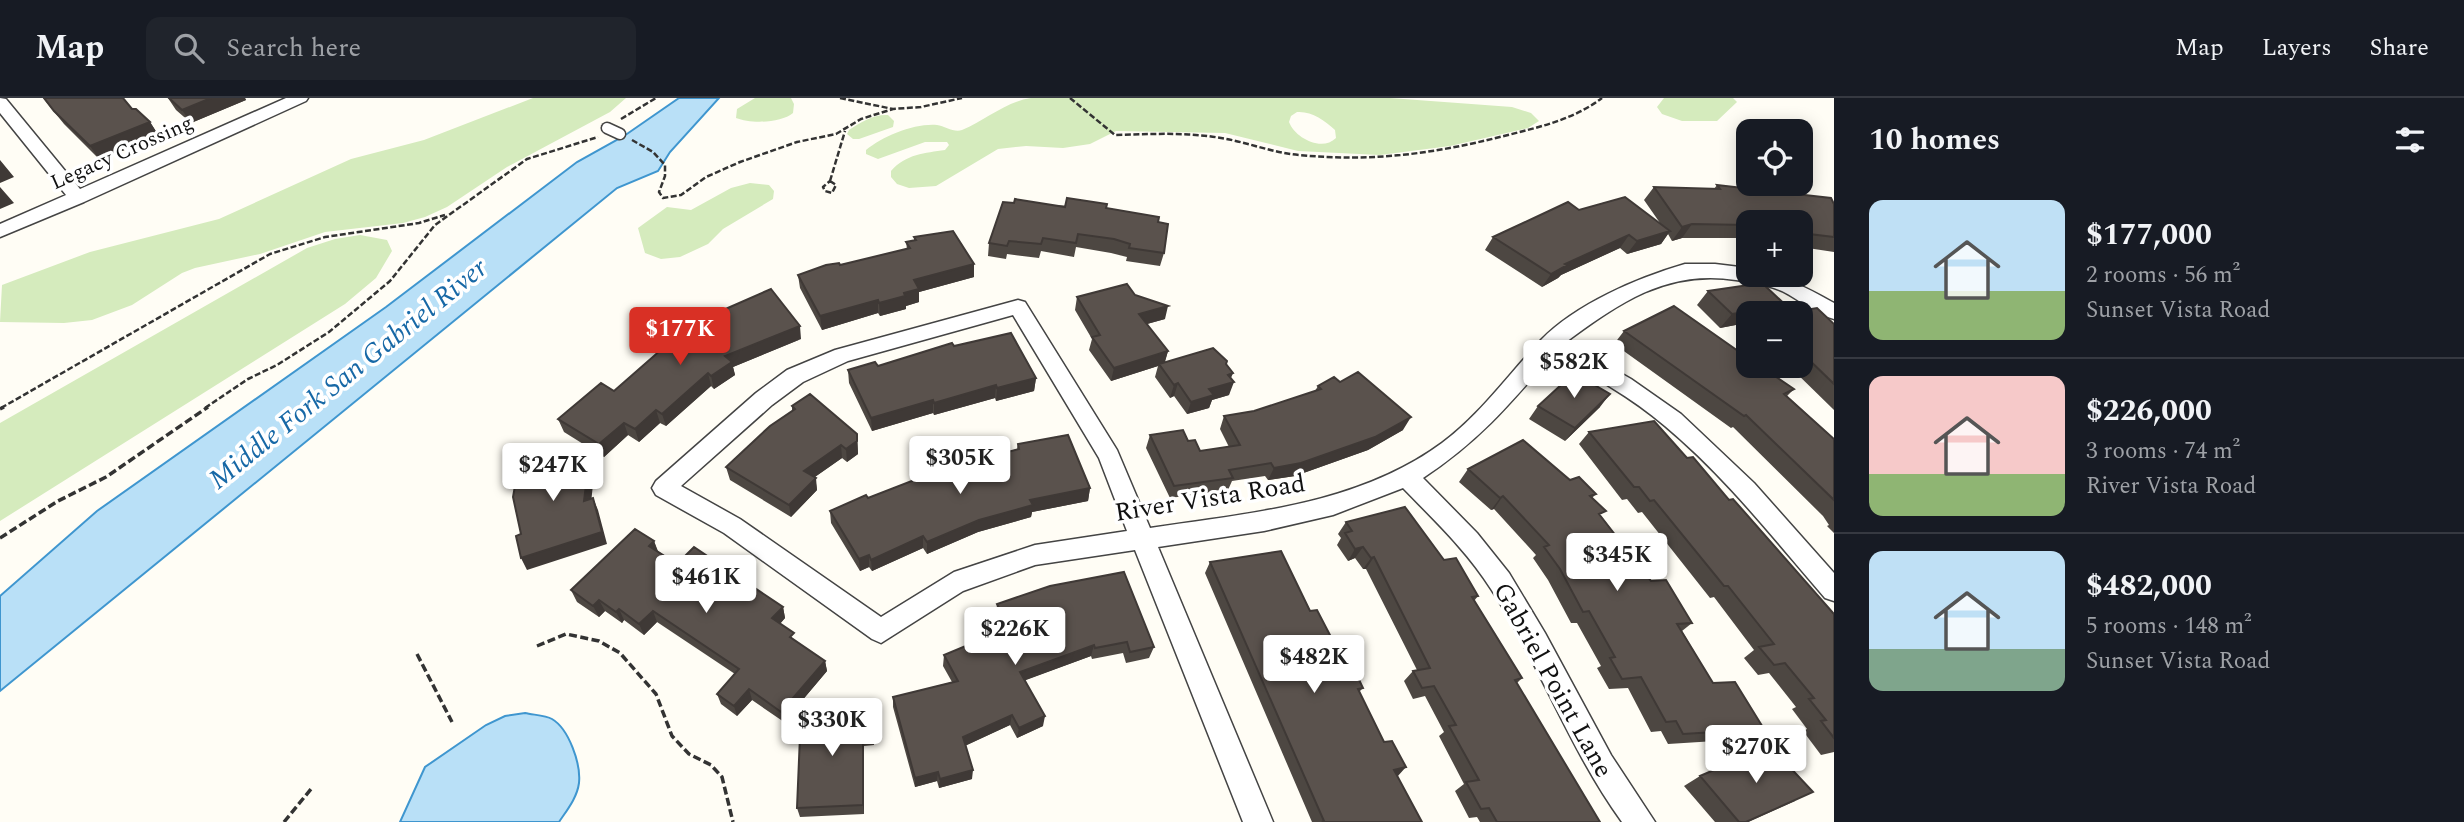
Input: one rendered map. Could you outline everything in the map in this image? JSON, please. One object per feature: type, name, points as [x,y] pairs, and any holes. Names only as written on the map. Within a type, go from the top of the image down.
[{"type":"street","name":"Legacy Crossing","points":[[0,231],[293,99]]},
{"type":"street","points":[[0,102],[78,198]]},
{"type":"street","name":"River Vista Road","points":[[1142,538],[1109,456],[1018,307],[842,355],[794,376],[663,488],[732,526],[881,631],[954,583],[1035,555],[1264,521],[1333,505],[1408,477],[1450,449],[1481,422],[1551,343],[1607,302],[1653,281],[1685,271],[1716,270],[1736,273]]},
{"type":"street","name":"River Vista Road","points":[[1790,287],[1834,312]]},
{"type":"street","points":[[1551,343],[1626,386],[1676,424],[1721,465],[1834,590]]},
{"type":"street","name":"Gabriel Point Lane","points":[[1408,477],[1499,579],[1612,787],[1640,822]]},
{"type":"street","points":[[1142,538],[1258,822]]},
{"type":"lane","points":[[607,128],[620,134]]},
{"type":"path","points":[[840,98],[892,108],[920,107],[962,98]]},
{"type":"path","points":[[1070,98],[1115,135],[1185,133],[1223,138],[1297,155],[1368,158],[1431,153],[1552,124],[1587,109],[1602,98]]},
{"type":"path","points":[[0,538],[48,507],[106,477],[248,379],[285,360],[328,332],[390,281],[429,232],[450,213],[534,156],[572,147],[596,137],[620,134],[649,150],[665,164],[666,172],[659,192],[663,198],[671,198],[681,195],[706,177],[740,162],[797,142],[836,134],[861,119],[892,108]]},
{"type":"path","points":[[830,181],[845,129]]},
{"type":"path","points":[[0,409],[270,254],[325,237],[419,223],[450,213]]},
{"type":"path","points":[[537,646],[566,634],[599,641],[620,653],[656,694],[672,736],[689,754],[711,765],[722,777],[733,822]]},
{"type":"path","points":[[417,654],[452,722]]},
{"type":"path","points":[[284,822],[311,789]]},
{"type":"green space","points":[[533,98],[626,98],[610,112],[507,167],[447,207],[425,217],[403,223],[325,232],[260,254],[195,268],[182,273],[132,305],[92,320],[64,323],[0,322],[2,285],[90,252],[219,219],[351,159],[424,140]]},
{"type":"green space","points":[[755,98],[791,98],[794,104],[793,113],[766,122],[736,118],[737,109]]},
{"type":"green space","points":[[1390,98],[1512,107],[1531,113],[1539,121],[1528,128],[1450,146],[1380,155],[1298,151],[1225,133],[1116,131],[1090,144],[1063,148],[1026,146],[998,149],[936,186],[909,188],[897,184],[891,177],[891,171],[909,158],[945,150],[949,145],[947,142],[925,142],[878,159],[866,154],[866,150],[890,135],[928,125],[962,130],[1022,100]],"holes":[[[1302,112],[1327,123],[1335,130],[1336,138],[1324,144],[1303,138],[1289,122],[1291,116]]]},
{"type":"green space","points":[[1664,98],[1733,98],[1737,102],[1717,121],[1682,121],[1662,114],[1657,107]]},
{"type":"green space","points":[[888,115],[894,121],[893,127],[859,139],[853,139],[847,134],[868,119]]},
{"type":"green space","points":[[750,183],[769,185],[774,191],[773,199],[723,229],[708,244],[680,257],[661,259],[645,253],[638,228],[667,207],[691,210],[731,188]]},
{"type":"green space","points":[[360,235],[387,240],[392,251],[376,278],[345,304],[0,521],[0,423],[307,248]]},
{"type":"water","name":"Middle Fork San Gabriel River","points":[[679,98],[719,98],[670,152],[658,171],[617,188],[0,691],[0,596],[97,511],[386,307],[577,162],[624,136]]},
{"type":"water","points":[[525,713],[549,718],[558,724],[569,739],[576,757],[578,788],[559,822],[400,822],[425,767],[486,725],[505,716]]},
{"type":"building","points":[[44,98],[123,98],[132,109],[136,109],[150,122],[90,146]]},
{"type":"building","points":[[169,98],[211,98],[182,110]]},
{"type":"building","points":[[1717,185],[1736,187],[1736,196],[1831,198],[1834,204],[1834,237],[1813,234],[1813,210],[1736,210],[1736,225],[1692,224],[1682,227],[1654,187],[1720,189]]},
{"type":"building","points":[[1625,197],[1670,231],[1637,241],[1629,235],[1565,264],[1567,265],[1551,274],[1493,237],[1568,202],[1579,210]]},
{"type":"building","points":[[1067,198],[1107,204],[1106,208],[1159,217],[1158,222],[1168,224],[1164,253],[1129,248],[1130,244],[1114,239],[1078,234],[1076,243],[1043,238],[1041,244],[1009,241],[1007,246],[989,243],[1003,202],[1014,203],[1015,199],[1065,207]]},
{"type":"building","points":[[953,231],[974,264],[914,280],[919,289],[904,293],[905,296],[879,303],[878,300],[820,316],[798,275],[826,265],[840,265],[910,248],[906,242],[916,240],[914,237]]},
{"type":"building","points":[[1127,284],[1135,295],[1168,306],[1139,314],[1168,351],[1114,368],[1092,337],[1100,335],[1077,297]]},
{"type":"building","points":[[1736,287],[1766,287],[1781,301],[1736,301],[1736,313],[1732,314],[1708,291]]},
{"type":"building","points":[[771,289],[800,326],[725,356],[732,362],[711,376],[708,373],[662,414],[656,410],[635,429],[624,423],[599,444],[558,419],[601,383],[614,391],[671,341],[721,311]]},
{"type":"building","points":[[1674,306],[1736,350],[1736,378],[1778,378],[1794,389],[1784,394],[1834,439],[1834,500],[1746,415],[1624,331]]},
{"type":"building","points":[[1817,308],[1834,324],[1834,384],[1813,364],[1813,309]]},
{"type":"building","points":[[1011,333],[1036,378],[997,388],[996,385],[934,403],[933,400],[871,418],[848,370],[875,362],[878,366],[952,343],[954,346]]},
{"type":"building","points":[[1213,348],[1227,361],[1226,364],[1233,373],[1228,375],[1234,382],[1209,389],[1214,395],[1191,402],[1178,383],[1174,385],[1159,364]]},
{"type":"building","points":[[1358,372],[1411,417],[1375,437],[1301,463],[1274,468],[1271,463],[1229,470],[1233,478],[1174,486],[1150,435],[1183,430],[1188,441],[1195,440],[1200,451],[1240,445],[1224,416],[1254,411],[1321,389],[1318,386],[1334,377],[1340,382]]},
{"type":"building","points":[[1574,373],[1610,394],[1575,428],[1538,406]]},
{"type":"building","points":[[810,394],[857,434],[857,441],[846,449],[841,445],[804,471],[816,478],[789,505],[726,467],[770,426],[795,409],[792,406]]},
{"type":"building","points":[[1654,421],[1687,458],[1693,457],[1729,500],[1733,499],[1834,614],[1834,738],[1821,721],[1826,720],[1809,699],[1814,698],[1785,663],[1774,665],[1759,647],[1774,644],[1728,586],[1724,586],[1654,500],[1650,501],[1639,487],[1634,487],[1589,432]]},
{"type":"building","points":[[1068,435],[1090,488],[1030,500],[1033,505],[979,520],[927,542],[923,536],[871,560],[869,555],[859,559],[830,511],[866,495],[868,498],[917,479],[914,474],[937,465],[940,470],[1019,449],[1018,444]]},
{"type":"building","points":[[1523,440],[1570,480],[1579,477],[1596,494],[1590,496],[1606,511],[1599,514],[1651,581],[1666,580],[1692,623],[1677,624],[1713,683],[1735,682],[1764,729],[1683,734],[1676,721],[1666,722],[1641,677],[1622,679],[1610,658],[1615,657],[1589,611],[1583,612],[1560,569],[1544,547],[1549,545],[1503,496],[1500,498],[1468,469]]},
{"type":"building","points":[[590,453],[584,501],[593,498],[602,532],[521,558],[516,536],[521,534],[513,497],[520,458]]},
{"type":"building","points":[[1405,507],[1444,560],[1456,558],[1478,596],[1472,597],[1522,678],[1515,680],[1600,822],[1497,822],[1489,808],[1481,809],[1466,782],[1479,780],[1449,726],[1456,725],[1434,686],[1422,688],[1413,671],[1430,668],[1374,557],[1371,558],[1363,547],[1355,549],[1345,533],[1352,531],[1346,522]]},
{"type":"building","points":[[635,529],[654,541],[649,546],[677,564],[694,547],[783,607],[772,618],[794,633],[790,637],[825,661],[781,712],[749,689],[734,706],[717,694],[739,669],[653,611],[639,624],[619,609],[616,612],[599,600],[593,606],[571,590]]},
{"type":"building","points":[[1281,551],[1310,611],[1317,610],[1331,637],[1325,638],[1340,669],[1353,667],[1363,688],[1358,689],[1384,742],[1392,741],[1406,767],[1394,770],[1422,822],[1322,822],[1324,821],[1210,562]]},
{"type":"building","points":[[1124,572],[1154,647],[1130,652],[1127,642],[1095,648],[1094,645],[1020,672],[1045,716],[1019,728],[1012,715],[963,737],[973,770],[940,779],[938,772],[915,778],[893,697],[958,681],[944,655],[1009,628],[997,604],[1050,586]]},
{"type":"building","points":[[873,710],[873,735],[863,736],[863,805],[797,808],[801,712]]},
{"type":"building","points":[[1770,746],[1813,792],[1746,822],[1739,822],[1700,776]]}]
